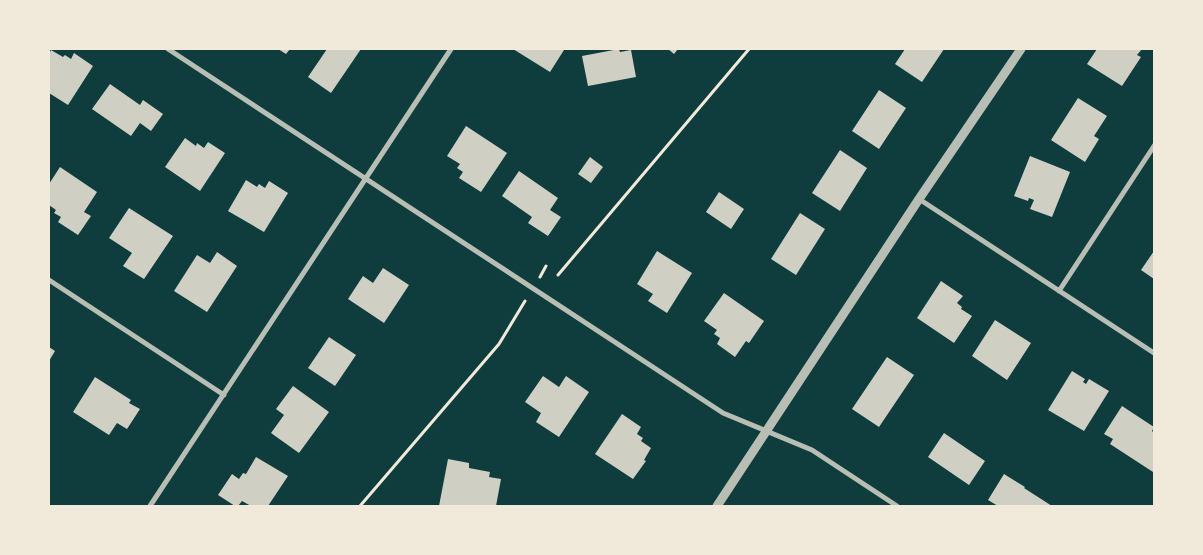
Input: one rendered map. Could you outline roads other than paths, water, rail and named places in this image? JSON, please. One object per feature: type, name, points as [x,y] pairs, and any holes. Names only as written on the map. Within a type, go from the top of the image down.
[{"type":"street","points":[[168,49],[723,413],[812,450],[897,506]]},
{"type":"street","points":[[150,506],[451,49]]},
{"type":"street","points":[[717,506],[919,199],[1021,49]]},
{"type":"street","points":[[1059,291],[1154,146]]},
{"type":"street","points":[[919,199],[1154,353]]},
{"type":"street","points":[[49,280],[224,395]]}]
